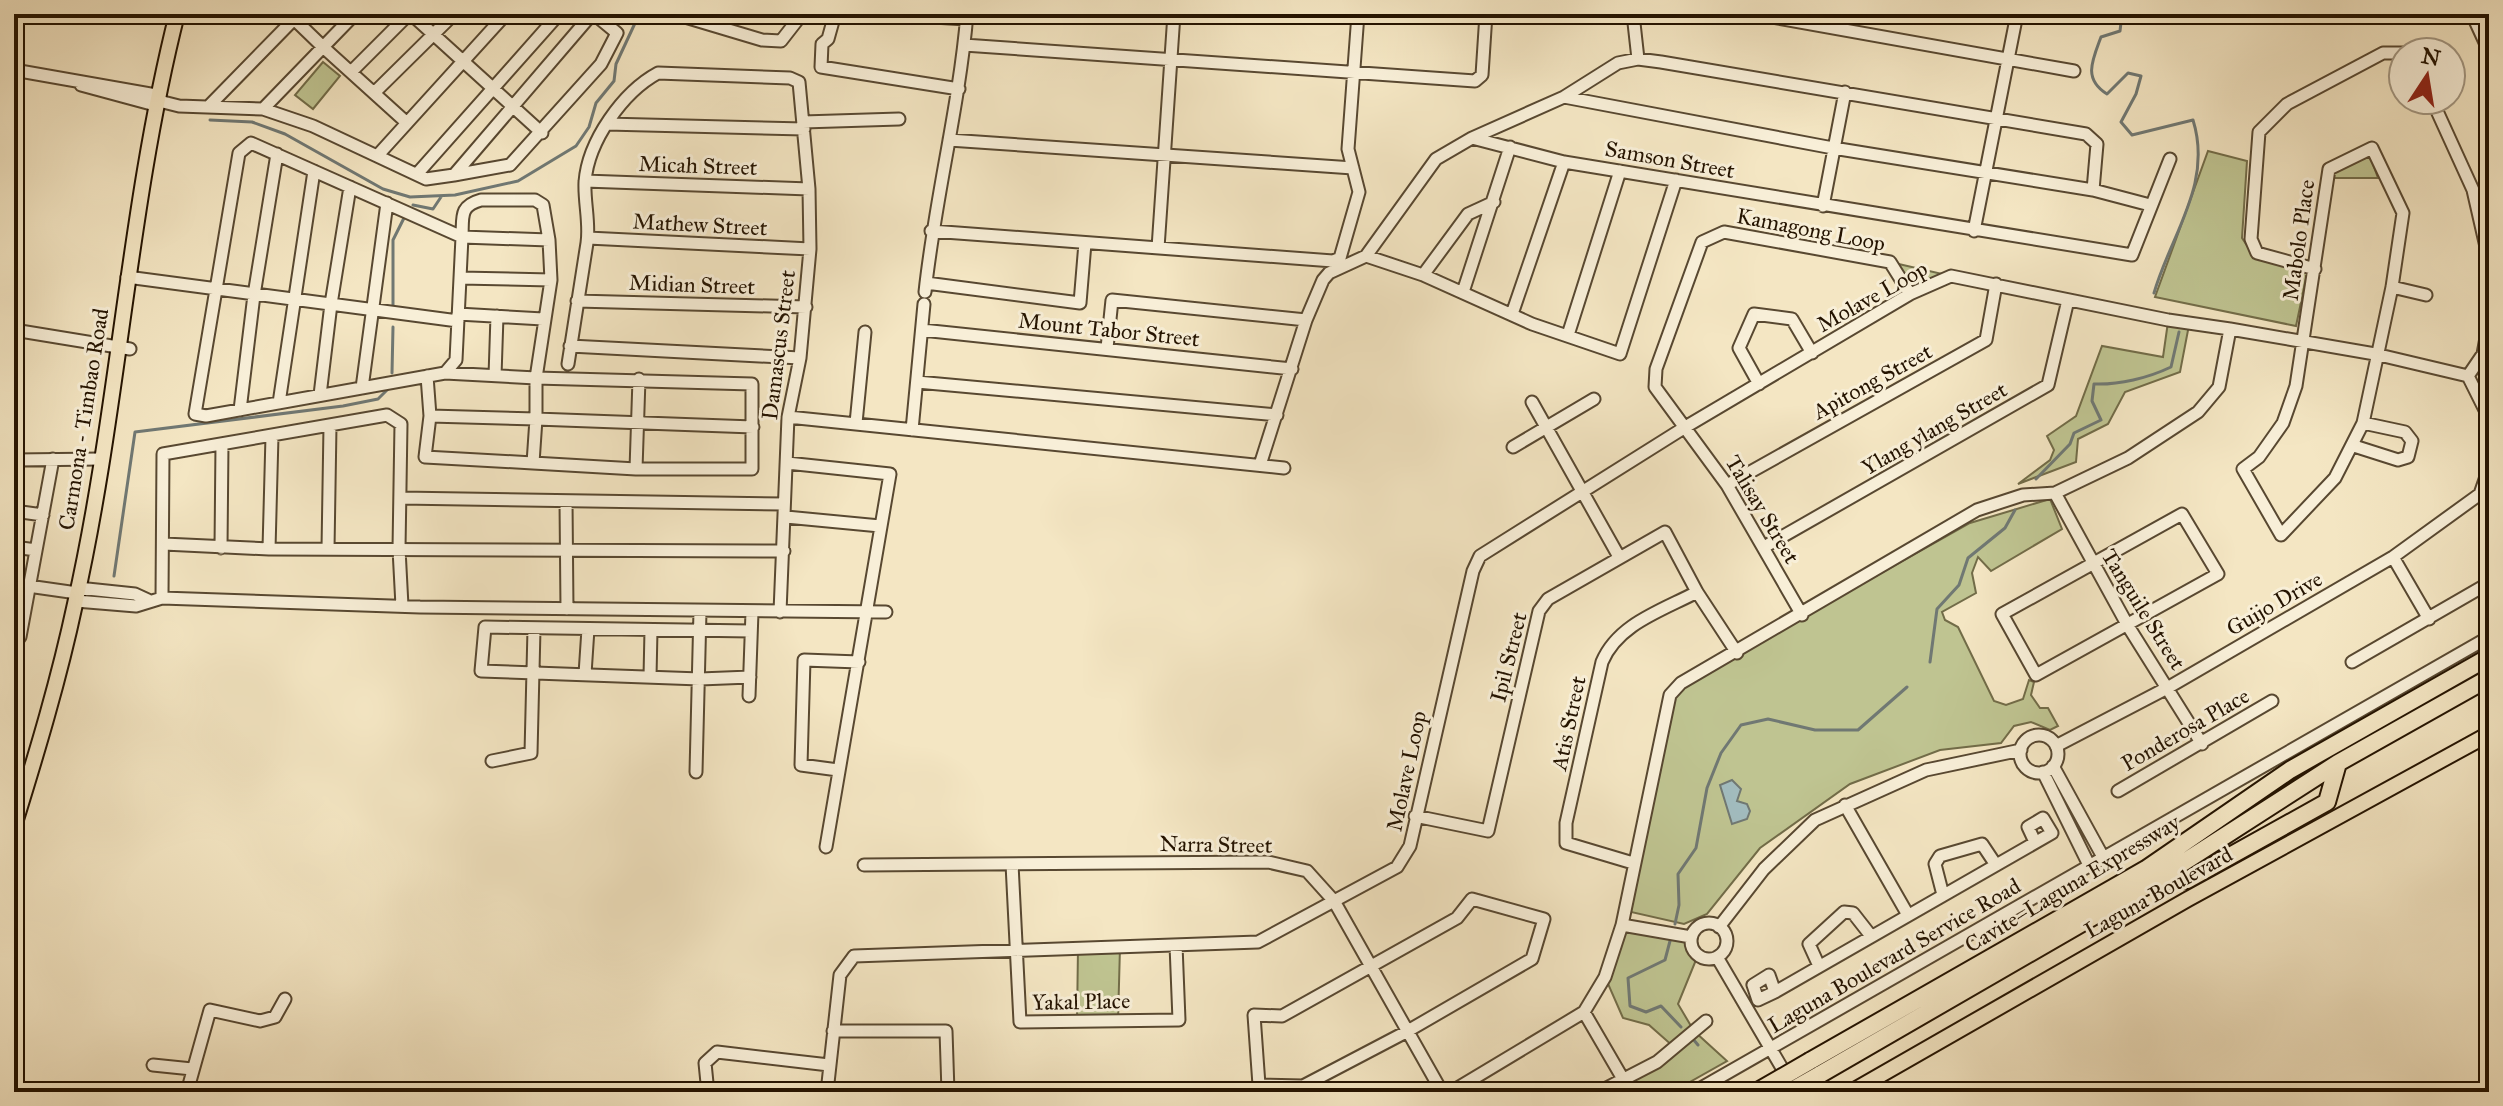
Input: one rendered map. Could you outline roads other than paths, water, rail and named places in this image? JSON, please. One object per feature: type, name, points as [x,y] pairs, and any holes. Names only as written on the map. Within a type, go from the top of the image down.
[{"type":"highway","name":"Cavite–Laguna Expressway","points":[[1789,1092],[1814,1068],[2146,869],[2290,770],[2489,657]]},
{"type":"highway","name":"Cavite–Laguna Expressway","points":[[1757,1091],[1814,1068],[2153,882],[2338,763],[2489,678]]},
{"type":"highway","points":[[2153,882],[2187,880],[2327,802],[2338,763]]},
{"type":"main road","name":"Carmona - Timbao Road","points":[[14,826],[46,722],[77,594],[124,348],[127,277],[155,100],[177,14]]},
{"type":"main road","name":"Laguna Boulevard","points":[[1851,1092],[2188,899],[2489,734]]},
{"type":"street","points":[[263,109],[355,14]]},
{"type":"street","points":[[351,72],[410,14],[542,133]]},
{"type":"street","points":[[374,93],[454,14]]},
{"type":"street","points":[[378,155],[506,14]]},
{"type":"street","points":[[417,174],[559,14]]},
{"type":"street","points":[[14,70],[77,83],[96,92],[208,107],[263,109],[313,126],[426,179],[454,175],[510,165],[601,64],[617,33],[593,14],[454,175]]},
{"type":"street","points":[[675,14],[762,40],[781,41],[802,14]]},
{"type":"street","points":[[835,14],[828,39],[822,44],[821,67],[959,89]]},
{"type":"street","points":[[884,14],[966,17],[959,89],[931,231],[912,430]]},
{"type":"street","points":[[1158,248],[1174,14]]},
{"type":"street","points":[[931,231],[1333,261],[1340,258],[1359,200],[1348,149],[1358,14]]},
{"type":"street","points":[[964,45],[1475,81],[1482,75],[1486,14]]},
{"type":"street","points":[[1570,14],[1583,15]]},
{"type":"street","points":[[1633,14],[1638,59]]},
{"type":"street","points":[[1755,14],[2074,71]]},
{"type":"street","points":[[1974,231],[2017,14]]},
{"type":"street","points":[[2472,14],[2489,51]]},
{"type":"street","points":[[208,107],[294,16],[323,47],[407,123]]},
{"type":"street","points":[[2315,269],[2257,253],[2251,239],[2259,132],[2287,104],[2387,53]]},
{"type":"street","points":[[1260,465],[1306,320],[1329,273],[1366,256],[1436,159],[1472,138],[1564,97],[1618,63],[1638,59],[1998,117],[2093,137],[2097,144],[2093,190]]},
{"type":"street","name":"Damascus Street","points":[[607,124],[646,79],[658,73],[794,80],[803,126],[809,189],[810,249],[800,358],[788,417],[780,612]]},
{"type":"street","points":[[1823,206],[1845,92]]},
{"type":"street","points":[[1564,97],[1833,148],[2093,190],[2150,205],[2170,159]]},
{"type":"street","points":[[2439,116],[2473,190],[2489,260]]},
{"type":"street","points":[[568,364],[588,238],[585,181],[589,157],[607,124],[803,126],[899,119]]},
{"type":"street","name":"Samson Street","points":[[1472,138],[1564,162],[2132,255],[2150,205]]},
{"type":"street","points":[[949,140],[1353,168]]},
{"type":"street","points":[[427,376],[430,416],[425,457],[636,469],[752,469],[752,384],[445,373],[427,376],[362,388],[320,395],[240,410],[195,414],[239,153],[251,143],[462,237],[549,240]]},
{"type":"street","points":[[1463,292],[1510,147]]},
{"type":"street","name":"Mabolo Place","points":[[2372,148],[2403,213],[2392,287],[2375,354],[2363,423],[2354,446],[2335,478],[2281,535],[2243,469],[2259,457],[2283,423],[2296,386],[2329,169],[2372,148]]},
{"type":"street","points":[[240,410],[254,295],[277,154]]},
{"type":"street","points":[[1512,314],[1564,162]]},
{"type":"street","points":[[279,403],[314,171]]},
{"type":"street","points":[[1568,335],[1620,171]]},
{"type":"street","points":[[1366,256],[1423,275],[1512,314],[1620,354],[1676,180]]},
{"type":"street","name":"Micah Street","points":[[585,181],[809,189]]},
{"type":"street","points":[[320,395],[350,187]]},
{"type":"street","points":[[445,373],[456,360],[463,210],[467,204],[481,200],[535,200],[543,205],[551,280],[536,378],[533,463]]},
{"type":"street","points":[[1423,275],[1468,214],[1494,202]]},
{"type":"street","points":[[362,388],[387,203]]},
{"type":"street","name":"Kamagong Loop","points":[[1687,426],[1655,387],[1656,369],[1702,242],[1724,232],[1890,262],[1910,294]]},
{"type":"street","name":"Mathew Street","points":[[588,238],[810,249]]},
{"type":"street","points":[[925,293],[1080,303],[1085,243]]},
{"type":"street","name":"Molave Loop","points":[[827,1092],[840,975],[854,956],[1258,942],[1397,867],[1410,846],[1473,571],[1480,556],[1687,426],[1910,294],[1951,276],[2230,329]]},
{"type":"street","points":[[127,277],[373,309],[458,317],[543,319]]},
{"type":"street","points":[[460,278],[551,280]]},
{"type":"street","name":"Apitong Street","points":[[1727,485],[1986,340],[1996,284]]},
{"type":"street","points":[[2392,287],[2426,295]]},
{"type":"street","points":[[1107,348],[1112,300],[1306,320]]},
{"type":"street","name":"Ylang ylang Street","points":[[1764,547],[2048,385],[2068,300]]},
{"type":"street","name":"Midian Street","points":[[577,301],[806,307]]},
{"type":"street","points":[[1759,384],[1739,348],[1754,314],[1792,319],[1812,353]]},
{"type":"street","points":[[495,376],[497,316]]},
{"type":"street","points":[[2468,376],[2483,354],[2489,321]]},
{"type":"street","points":[[1451,1092],[1584,1012],[1605,977],[1622,925],[1670,695],[1681,683],[1977,510],[2023,495],[2055,493],[2128,458],[2198,412],[2219,387],[2230,329],[2375,354],[2468,376]]},
{"type":"street","points":[[14,330],[124,348]]},
{"type":"street","name":"Mount Tabor Street","points":[[922,330],[1292,369]]},
{"type":"street","points":[[856,423],[865,332]]},
{"type":"street","points":[[570,346],[800,358]]},
{"type":"street","points":[[2468,376],[2489,418]]},
{"type":"street","points":[[636,469],[639,379]]},
{"type":"street","points":[[917,382],[1277,415]]},
{"type":"street","points":[[1513,447],[1594,399]]},
{"type":"street","points":[[1532,402],[1618,555]]},
{"type":"street","points":[[162,598],[163,454],[387,415],[396,417],[401,424],[399,549],[402,606]]},
{"type":"street","points":[[430,416],[753,427]]},
{"type":"street","points":[[788,417],[1284,468]]},
{"type":"street","points":[[2354,446],[2398,460],[2408,457],[2412,441],[2405,432],[2363,423]]},
{"type":"street","points":[[328,549],[330,426]]},
{"type":"street","name":"Talisay Street","points":[[1687,426],[1727,485],[1802,615]]},
{"type":"street","points":[[269,549],[272,436]]},
{"type":"street","points":[[221,548],[222,444]]},
{"type":"street","points":[[14,643],[20,637],[53,459]]},
{"type":"street","points":[[14,460],[101,459]]},
{"type":"street","points":[[787,463],[890,474],[826,847]]},
{"type":"street","name":"Guijo Drive","points":[[2056,746],[2169,687],[2393,557],[2480,494],[2489,468]]},
{"type":"street","name":"Tanguile Street","points":[[2055,493],[2128,626],[2202,744]]},
{"type":"street","points":[[401,498],[784,504]]},
{"type":"street","points":[[566,501],[567,609]]},
{"type":"street","points":[[14,511],[43,515]]},
{"type":"street","points":[[2182,514],[2218,574],[2036,675],[2002,614],[2092,563],[2182,514]]},
{"type":"street","points":[[786,517],[880,526]]},
{"type":"street","name":"Ipil Street","points":[[1415,816],[1488,831],[1539,611],[1548,599],[1618,555],[1665,532],[1697,592],[1737,653]]},
{"type":"street","points":[[164,544],[269,549],[784,551]]},
{"type":"street","points":[[14,547],[36,550]]},
{"type":"street","points":[[2393,557],[2429,619]]},
{"type":"street","points":[[2352,662],[2489,583]]},
{"type":"street","points":[[14,584],[136,606],[162,598],[402,606],[752,612],[869,609],[886,612]]},
{"type":"street","name":"Atis Street","points":[[1633,863],[1566,843],[1566,823],[1602,662],[1610,644],[1624,631],[1697,592]]},
{"type":"street","points":[[696,772],[700,611]]},
{"type":"street","points":[[749,696],[752,612]]},
{"type":"street","points":[[750,677],[700,679],[481,671],[485,627],[751,631]]},
{"type":"street","points":[[492,761],[531,753],[534,629]]},
{"type":"street","points":[[585,674],[588,629]]},
{"type":"street","points":[[650,677],[651,630]]},
{"type":"street","name":"Laguna Boulevard Service Road","points":[[1694,1092],[2489,637]]},
{"type":"street","points":[[838,770],[801,765],[804,660],[859,662]]},
{"type":"street","name":"Ponderosa Place","points":[[2118,791],[2272,701]]},
{"type":"street","points":[[2037,735],[2051,739],[2056,746],[2058,757],[2048,769],[2026,767],[2021,750],[2025,742],[2037,735]]},
{"type":"street","points":[[1719,927],[1764,869],[1815,820],[1926,770],[2021,750]]},
{"type":"street","points":[[2048,769],[2103,857]]},
{"type":"street","points":[[2048,769],[2089,865]]},
{"type":"street","points":[[1845,805],[1908,915]]},
{"type":"street","points":[[1775,992],[2035,842]]},
{"type":"street","points":[[1943,895],[1935,864],[1940,856],[1982,844],[1996,865]]},
{"type":"street","name":"Narra Street","points":[[864,865],[1268,862],[1307,871],[1334,901],[1442,1092]]},
{"type":"street","name":"Yakal Place","points":[[1012,864],[1020,1022],[1179,1020],[1176,945]]},
{"type":"street","points":[[1472,899],[1544,919],[1532,959],[1406,1032],[1303,1086],[1259,1085],[1254,1015],[1282,1016],[1457,918],[1472,899]]},
{"type":"street","points":[[1819,966],[1809,944],[1844,912],[1853,913],[1871,936]]},
{"type":"street","points":[[1622,925],[1691,937]]},
{"type":"street","points":[[1702,925],[1719,927],[1726,942],[1717,957],[1707,959],[1698,955],[1692,947],[1691,937],[1702,925]]},
{"type":"street","points":[[1717,957],[1796,1092]]},
{"type":"street","points":[[187,1092],[210,1010],[260,1021],[275,1017],[285,999]]},
{"type":"street","points":[[1584,1012],[1623,1079]]},
{"type":"street","points":[[1599,1092],[1657,1062],[1706,1021]]},
{"type":"street","points":[[833,1031],[946,1031],[948,1092]]},
{"type":"street","points":[[713,1092],[707,1083],[705,1063],[717,1052],[829,1065]]},
{"type":"street","points":[[153,1065],[192,1069]]},
{"type":"street","points":[[1117,1092],[1178,1092]]},
{"type":"water","points":[[1732,780],[1741,789],[1737,801],[1747,804],[1750,811],[1747,819],[1732,824],[1720,785]]},
{"type":"waterway","points":[[2122,14],[2120,31],[2101,37],[2092,69],[2095,82],[2107,94],[2128,73],[2141,76],[2136,94],[2121,122],[2132,135],[2193,120],[2198,143],[2194,187],[2154,293]]},
{"type":"waterway","points":[[210,120],[252,122],[285,134],[383,189],[410,197],[455,195],[518,181],[576,146],[589,127],[596,103],[614,81],[616,64],[636,21]]},
{"type":"waterway","points":[[413,205],[433,209],[441,197]]},
{"type":"waterway","points":[[393,305],[393,240],[405,216]]},
{"type":"waterway","points":[[392,373],[393,327]]},
{"type":"waterway","points":[[2036,479],[2070,444],[2074,433],[2101,420],[2092,401],[2094,384],[2133,380],[2171,367],[2179,332]]},
{"type":"waterway","points":[[114,576],[135,432],[343,406],[378,399],[390,387]]},
{"type":"waterway","points":[[1930,662],[1937,609],[1959,585],[1968,558],[2005,528],[2015,510]]},
{"type":"waterway","points":[[1675,924],[1679,905],[1678,874],[1696,848],[1707,788],[1721,753],[1741,725],[1768,719],[1815,730],[1858,730],[1907,687]]},
{"type":"waterway","points":[[1670,941],[1665,960],[1628,978],[1630,1006],[1646,1012],[1661,1006],[1681,1027]]},
{"type":"waterway","points":[[1693,1039],[1698,1045]]}]
